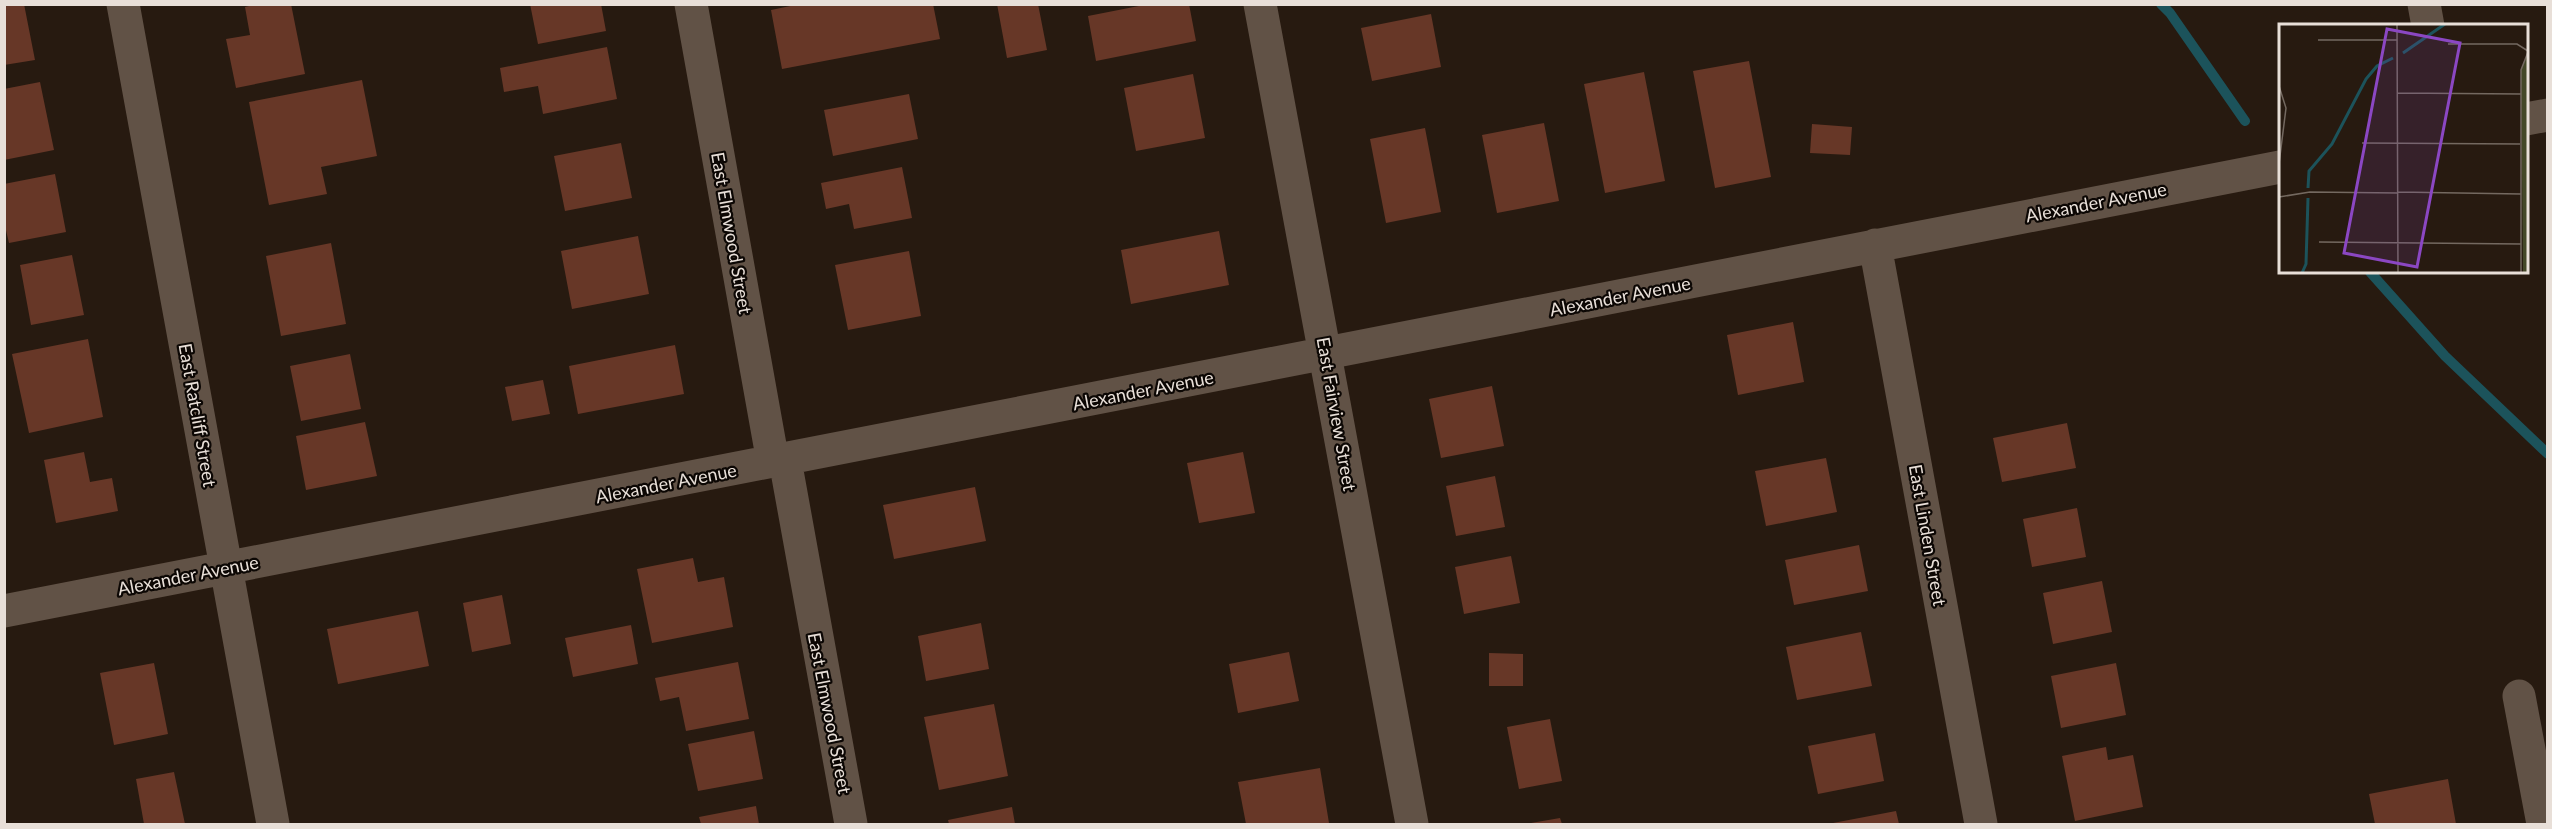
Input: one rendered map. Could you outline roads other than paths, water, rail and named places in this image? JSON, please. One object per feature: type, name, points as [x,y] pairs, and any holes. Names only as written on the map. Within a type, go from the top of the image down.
[{"type":"street","name":"East Ratcliff Street","points":[[123,4],[273,825]]},
{"type":"street","name":"East Elmwood Street","points":[[691,4],[851,825]]},
{"type":"street","name":"East Fairview Street","points":[[1260,4],[1412,825]]},
{"type":"street","points":[[2424,4],[2428,24]]},
{"type":"street","points":[[2528,119],[2547,115]]},
{"type":"street","name":"Alexander Avenue","points":[[4,611],[2279,167]]},
{"type":"street","name":"East Linden Street","points":[[1875,245],[1982,825]]},
{"type":"street","points":[[2519,696],[2543,825]]},
{"type":"waterway","points":[[2161,4],[2170,13],[2245,121]]},
{"type":"waterway","points":[[2371,273],[2445,356],[2548,454]]}]
